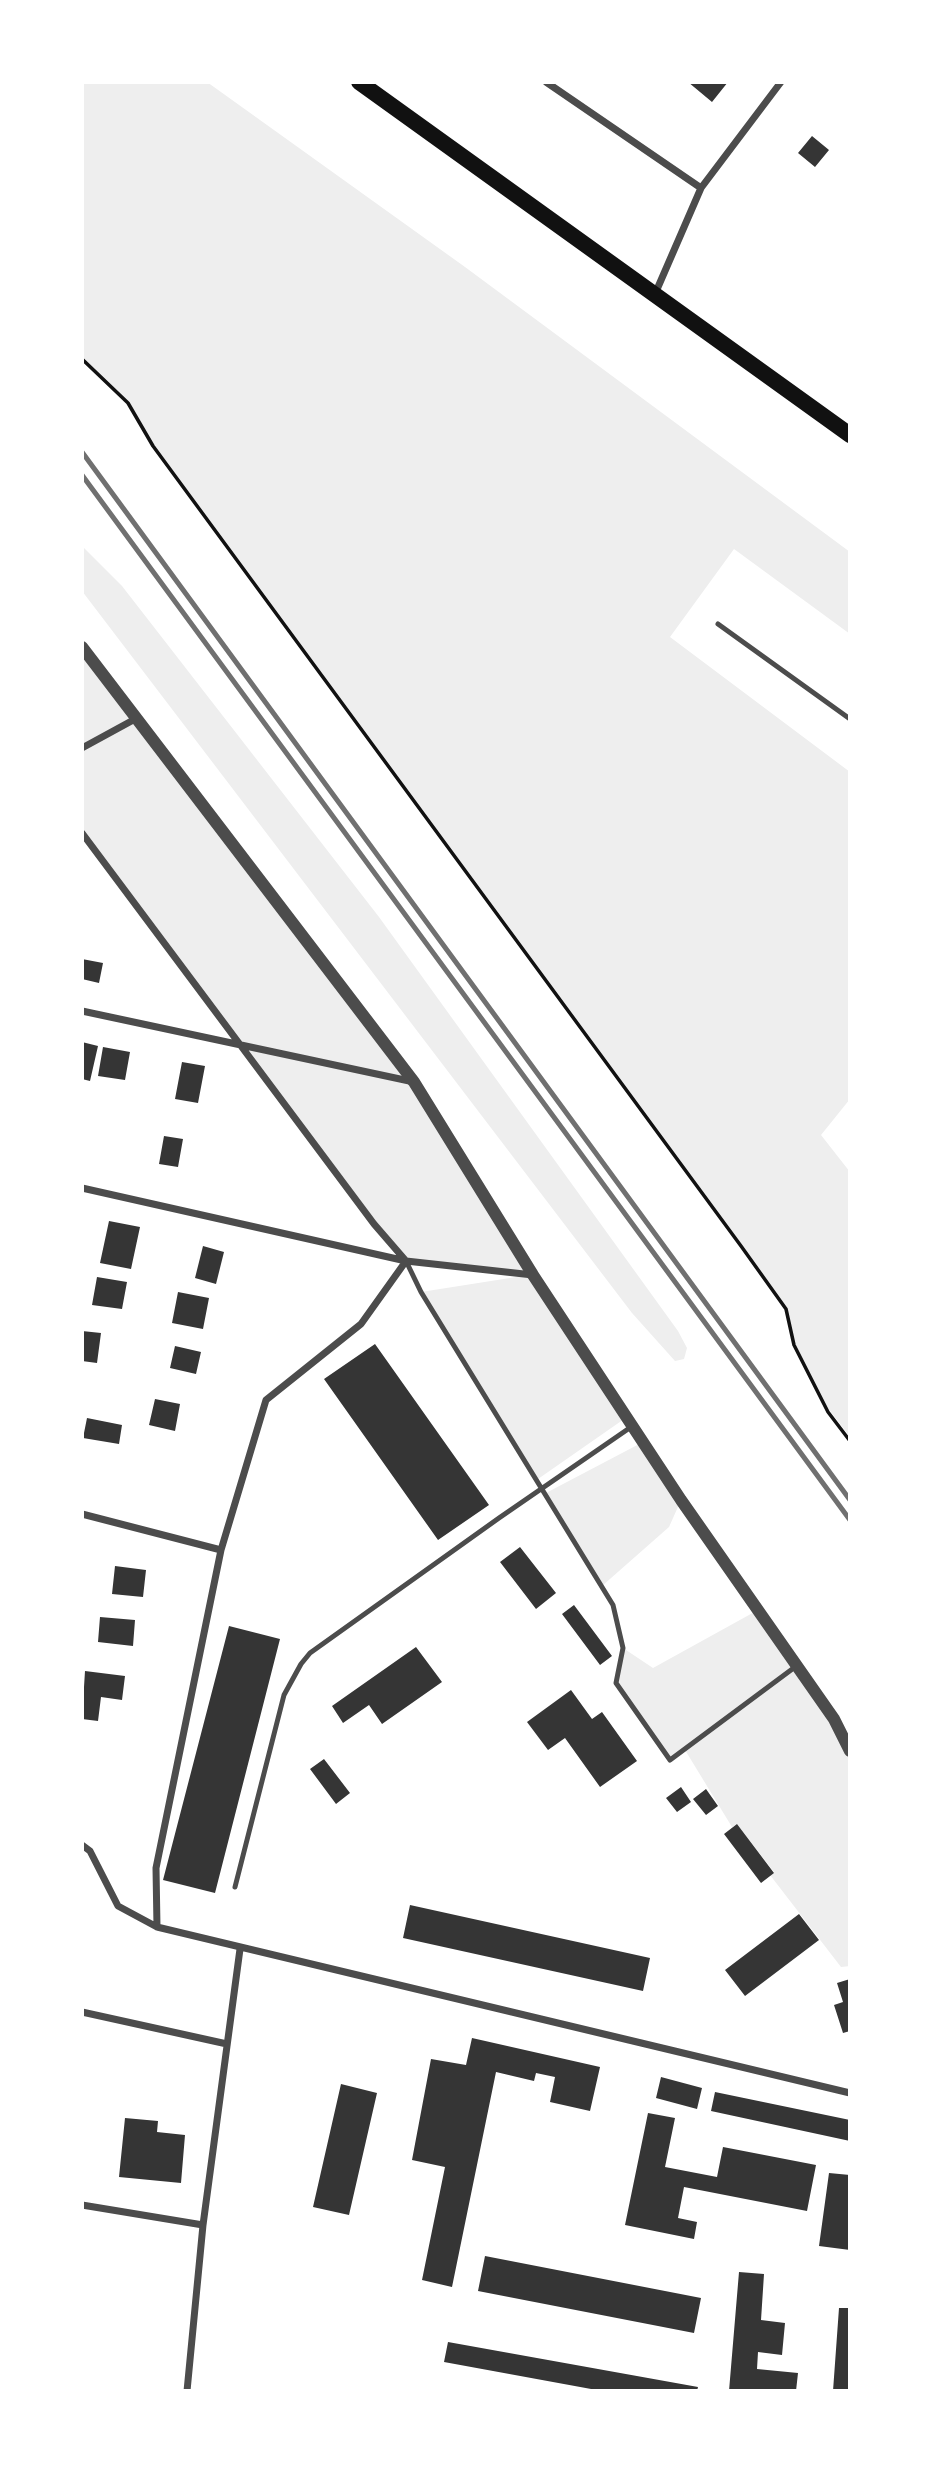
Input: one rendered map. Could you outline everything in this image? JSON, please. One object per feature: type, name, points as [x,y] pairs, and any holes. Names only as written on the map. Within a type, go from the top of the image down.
[{"type":"main road","points":[[359,82],[850,435]]},
{"type":"street","points":[[546,82],[701,188]]},
{"type":"street","points":[[655,294],[701,188],[780,82]]},
{"type":"street","points":[[82,648],[414,1082],[533,1275],[632,1426],[834,1719],[850,1738]]},
{"type":"street","points":[[82,748],[137,717]]},
{"type":"street","points":[[82,833],[374,1224],[406,1261]]},
{"type":"street","points":[[82,1012],[414,1082]]},
{"type":"street","points":[[82,1188],[406,1261],[533,1275]]},
{"type":"street","points":[[157,1927],[156,1868],[220,1550],[266,1400],[361,1324],[406,1261]]},
{"type":"street","points":[[82,1514],[220,1550]]},
{"type":"street","points":[[834,1719],[850,1751]]},
{"type":"street","points":[[82,1845],[90,1851],[118,1906],[157,1927],[850,2093]]},
{"type":"street","points":[[187,2391],[203,2225],[240,1949]]},
{"type":"street","points":[[82,2012],[227,2043]]},
{"type":"street","points":[[82,2206],[203,2225]]},
{"type":"lane","points":[[718,624],[850,719]]},
{"type":"lane","points":[[406,1261],[421,1292],[613,1605],[623,1648],[616,1683],[670,1760],[797,1666]]},
{"type":"lane","points":[[235,1887],[284,1695],[300,1664],[310,1653],[632,1426]]},
{"type":"path","points":[[82,359],[128,403],[153,446],[786,1309],[800,1356],[828,1412],[850,1441]]},
{"type":"shaded area","points":[[82,82],[207,82],[465,267],[850,552],[850,634],[734,549],[670,637],[850,772],[850,1099],[821,1135],[850,1172],[850,1437],[821,1399],[794,1345],[786,1309],[153,446],[128,403],[82,359]]},
{"type":"shaded area","points":[[82,546],[122,586],[379,917],[678,1331],[687,1348],[684,1359],[675,1361],[632,1313],[82,591]]},
{"type":"shaded area","points":[[82,647],[414,1082],[627,1417],[538,1479],[421,1292],[529,1275],[406,1261],[82,833]]},
{"type":"shaded area","points":[[643,1442],[681,1500],[669,1527],[602,1586],[546,1493]]},
{"type":"shaded area","points":[[758,1610],[850,1751],[850,1966],[841,1967],[770,1875],[774,1872],[737,1824],[732,1827],[685,1750],[670,1760],[616,1683],[623,1648],[653,1668]]},
{"type":"building","points":[[688,82],[728,82],[712,102]]},
{"type":"building","points":[[812,136],[829,150],[815,167],[798,153]]},
{"type":"building","points":[[82,959],[103,963],[99,983],[82,979]]},
{"type":"building","points":[[82,1042],[98,1046],[90,1081],[82,1079]]},
{"type":"building","points":[[103,1047],[130,1052],[125,1080],[98,1076]]},
{"type":"building","points":[[182,1062],[205,1066],[198,1103],[175,1099]]},
{"type":"building","points":[[164,1136],[183,1139],[178,1167],[159,1164]]},
{"type":"building","points":[[109,1221],[140,1227],[131,1269],[100,1263]]},
{"type":"building","points":[[203,1246],[224,1252],[216,1284],[195,1278]]},
{"type":"building","points":[[97,1277],[127,1282],[122,1309],[92,1305]]},
{"type":"building","points":[[178,1292],[209,1298],[203,1329],[172,1323]]},
{"type":"building","points":[[82,1331],[101,1333],[97,1363],[82,1361]]},
{"type":"building","points":[[375,1344],[489,1505],[438,1540],[324,1379]]},
{"type":"building","points":[[175,1346],[201,1352],[196,1374],[170,1368]]},
{"type":"building","points":[[155,1399],[180,1404],[175,1431],[149,1425]]},
{"type":"building","points":[[87,1418],[122,1425],[119,1444],[83,1438]]},
{"type":"building","points":[[520,1547],[556,1593],[536,1609],[500,1562]]},
{"type":"building","points":[[115,1566],[146,1570],[143,1597],[112,1594]]},
{"type":"building","points":[[574,1605],[612,1656],[600,1665],[562,1614]]},
{"type":"building","points":[[100,1617],[135,1620],[133,1646],[98,1642]]},
{"type":"building","points":[[229,1626],[280,1639],[215,1893],[163,1880]]},
{"type":"building","points":[[416,1647],[442,1682],[382,1724],[369,1705],[343,1723],[332,1706]]},
{"type":"building","points":[[85,1671],[125,1676],[122,1700],[101,1697],[98,1721],[82,1719]]},
{"type":"building","points":[[571,1690],[592,1719],[602,1712],[637,1761],[600,1787],[565,1738],[548,1750],[527,1722]]},
{"type":"building","points":[[324,1759],[350,1793],[336,1804],[310,1769]]},
{"type":"building","points":[[681,1787],[691,1802],[677,1812],[666,1798]]},
{"type":"building","points":[[706,1789],[718,1806],[706,1815],[693,1799]]},
{"type":"building","points":[[737,1824],[774,1873],[761,1883],[724,1834]]},
{"type":"building","points":[[410,1905],[650,1958],[643,1991],[403,1938]]},
{"type":"building","points":[[799,1914],[819,1940],[745,1996],[725,1970]]},
{"type":"building","points":[[850,1979],[850,2031],[843,2033],[834,2005],[843,2002],[837,1983]]},
{"type":"building","points":[[472,2038],[600,2067],[590,2111],[550,2102],[555,2077],[536,2073],[534,2081],[496,2072],[452,2287],[422,2280],[445,2167],[412,2160],[431,2059],[466,2065]]},
{"type":"building","points":[[661,2077],[702,2088],[697,2109],[656,2098]]},
{"type":"building","points":[[341,2084],[377,2093],[349,2215],[313,2207]]},
{"type":"building","points":[[715,2092],[850,2120],[850,2141],[711,2111]]},
{"type":"building","points":[[648,2113],[675,2118],[665,2167],[717,2177],[723,2147],[816,2165],[807,2211],[684,2187],[678,2218],[697,2222],[694,2239],[625,2225]]},
{"type":"building","points":[[125,2118],[158,2121],[157,2132],[185,2135],[181,2183],[119,2177]]},
{"type":"building","points":[[829,2173],[850,2175],[850,2250],[819,2246]]},
{"type":"building","points":[[485,2256],[701,2298],[694,2333],[478,2291]]},
{"type":"building","points":[[739,2272],[764,2274],[761,2320],[785,2323],[782,2355],[758,2352],[757,2369],[798,2373],[796,2391],[729,2391]]},
{"type":"building","points":[[839,2308],[850,2308],[850,2391],[833,2391]]},
{"type":"building","points":[[448,2342],[698,2387],[697,2391],[602,2391],[444,2362]]},
{"type":"railway","points":[[82,452],[850,1500]]},
{"type":"railway","points":[[82,475],[850,1520]]}]
